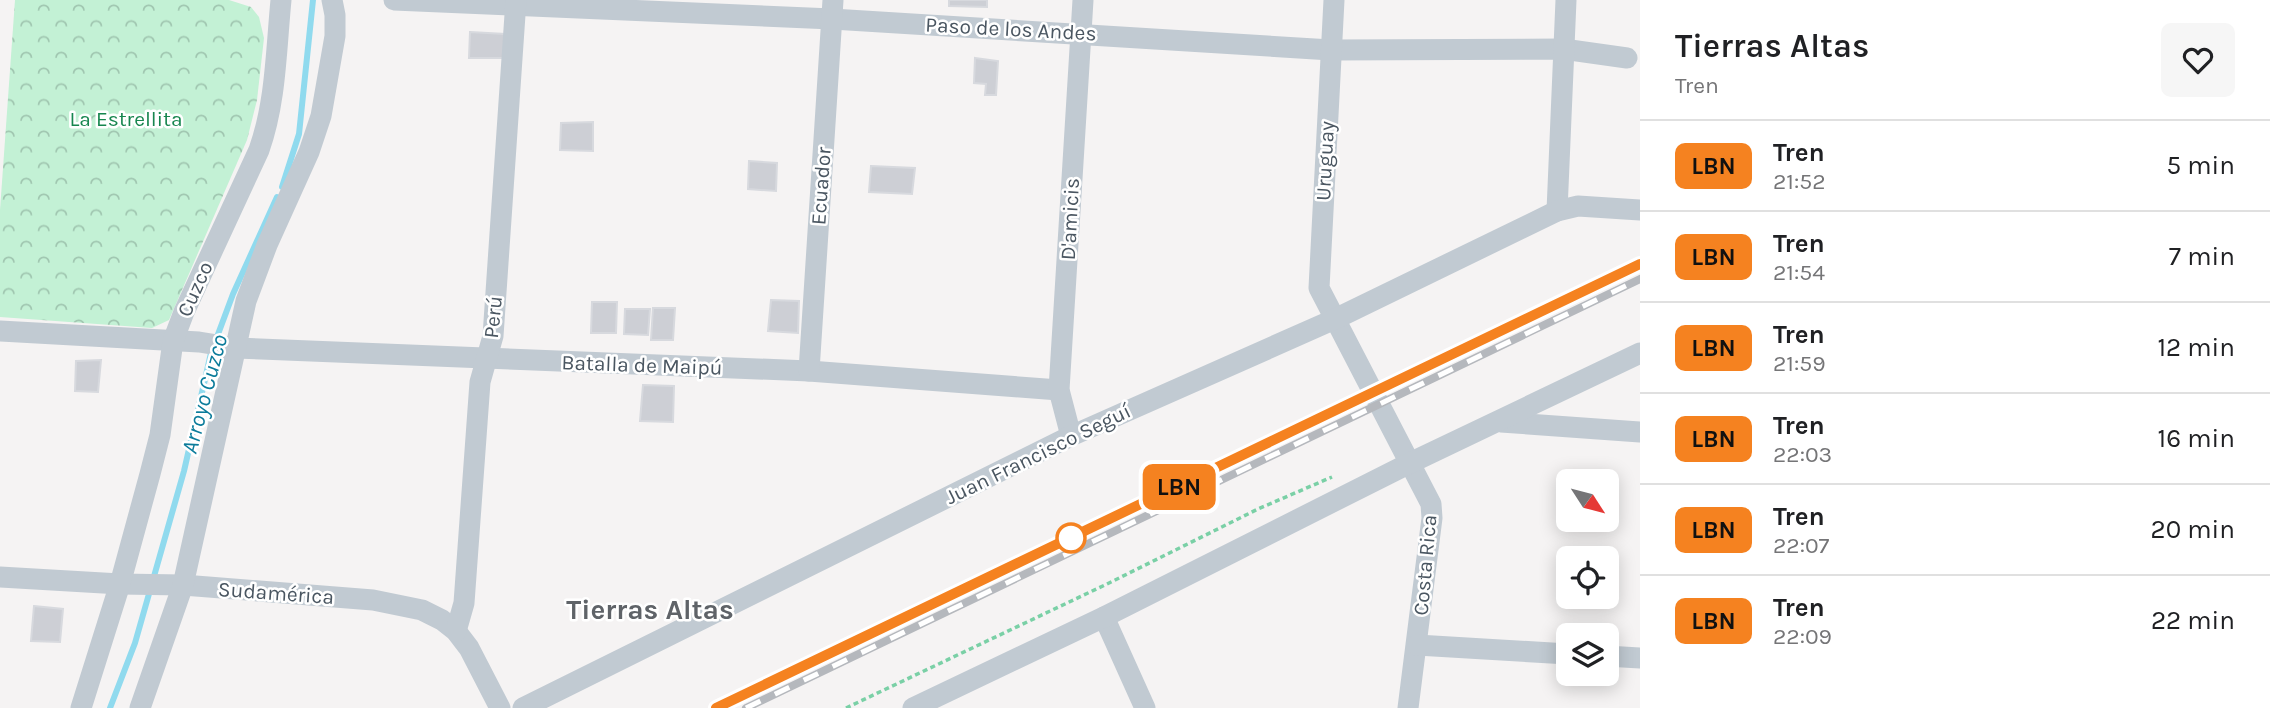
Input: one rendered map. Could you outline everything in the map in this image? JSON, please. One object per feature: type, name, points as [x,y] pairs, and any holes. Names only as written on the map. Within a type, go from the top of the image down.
[{"type":"street","name":"Cuzco","points":[[81,708],[128,584],[160,435],[173,341],[259,150],[268,124],[281,0]]},
{"type":"street","points":[[140,708],[177,585],[229,348],[267,245],[309,152],[321,116],[335,37],[332,0]]},
{"type":"street","name":"Paso de los Andes","points":[[394,0],[833,9],[1081,33],[1331,50],[1563,49],[1627,58]]},
{"type":"street","name":"D'amicis","points":[[1071,436],[1059,390],[1083,0]]},
{"type":"street","name":"Uruguay","points":[[1334,0],[1318,288],[1335,319]]},
{"type":"street","points":[[1557,211],[1566,0]]},
{"type":"street","name":"Perú","points":[[456,631],[464,603],[480,382],[493,336],[515,3]]},
{"type":"street","name":"Ecuador","points":[[809,371],[833,9]]},
{"type":"street","name":"Juan Francisco Seguí","points":[[523,708],[1071,436],[1335,319],[1557,211],[1578,206],[1640,210]]},
{"type":"street","name":"Costa Rica","points":[[1335,319],[1431,503],[1432,518],[1408,708]]},
{"type":"street","points":[[0,331],[173,341]]},
{"type":"street","name":"Batalla de Maipú","points":[[173,341],[199,342],[229,348],[809,371],[1059,390]]},
{"type":"street","points":[[913,708],[1640,353]]},
{"type":"street","points":[[1499,421],[1640,432]]},
{"type":"street","name":"Sudamérica","points":[[0,577],[177,585],[373,600],[422,610],[456,631],[469,648],[500,708]]},
{"type":"street","points":[[1104,617],[1145,708]]},
{"type":"street","points":[[1417,645],[1556,653]]},
{"type":"street","points":[[1619,657],[1640,659]]},
{"type":"path","points":[[846,708],[1258,509],[1339,474]]},
{"type":"green space","name":"La Estrellita","points":[[15,0],[229,0],[251,7],[259,17],[264,38],[257,100],[247,140],[169,320],[152,328],[0,317],[0,210]]},
{"type":"building","points":[[949,0],[987,0],[987,7],[949,6]]},
{"type":"building","points":[[470,32],[505,34],[504,58],[469,58]]},
{"type":"building","points":[[975,58],[998,61],[996,95],[985,95],[986,84],[974,83]]},
{"type":"building","points":[[593,122],[593,151],[560,150],[561,123]]},
{"type":"building","points":[[749,161],[777,163],[776,191],[748,189]]},
{"type":"building","points":[[871,166],[915,168],[912,194],[869,192]]},
{"type":"building","points":[[771,300],[799,301],[798,333],[768,331]]},
{"type":"building","points":[[592,302],[617,302],[616,333],[591,333]]},
{"type":"building","points":[[653,308],[675,308],[673,340],[651,340]]},
{"type":"building","points":[[625,309],[650,309],[648,335],[624,334]]},
{"type":"building","points":[[101,360],[98,392],[75,391],[76,361]]},
{"type":"building","points":[[643,385],[674,386],[673,422],[640,421]]},
{"type":"building","points":[[34,606],[63,609],[60,642],[31,641]]},
{"type":"waterway","name":"Arroyo Cuzco","points":[[282,187],[299,134],[313,0]]},
{"type":"waterway","name":"Arroyo Cuzco","points":[[110,708],[135,643],[184,471],[211,353],[233,294],[277,197]]},
{"type":"railway","points":[[716,708],[1640,264]]},
{"type":"railway","points":[[746,708],[1640,279]]},
{"type":"train","name":"LBN","points":[[716,708],[1640,264]]},
{"type":"district","name":"Tierras Altas","points":[[650,609]]}]
